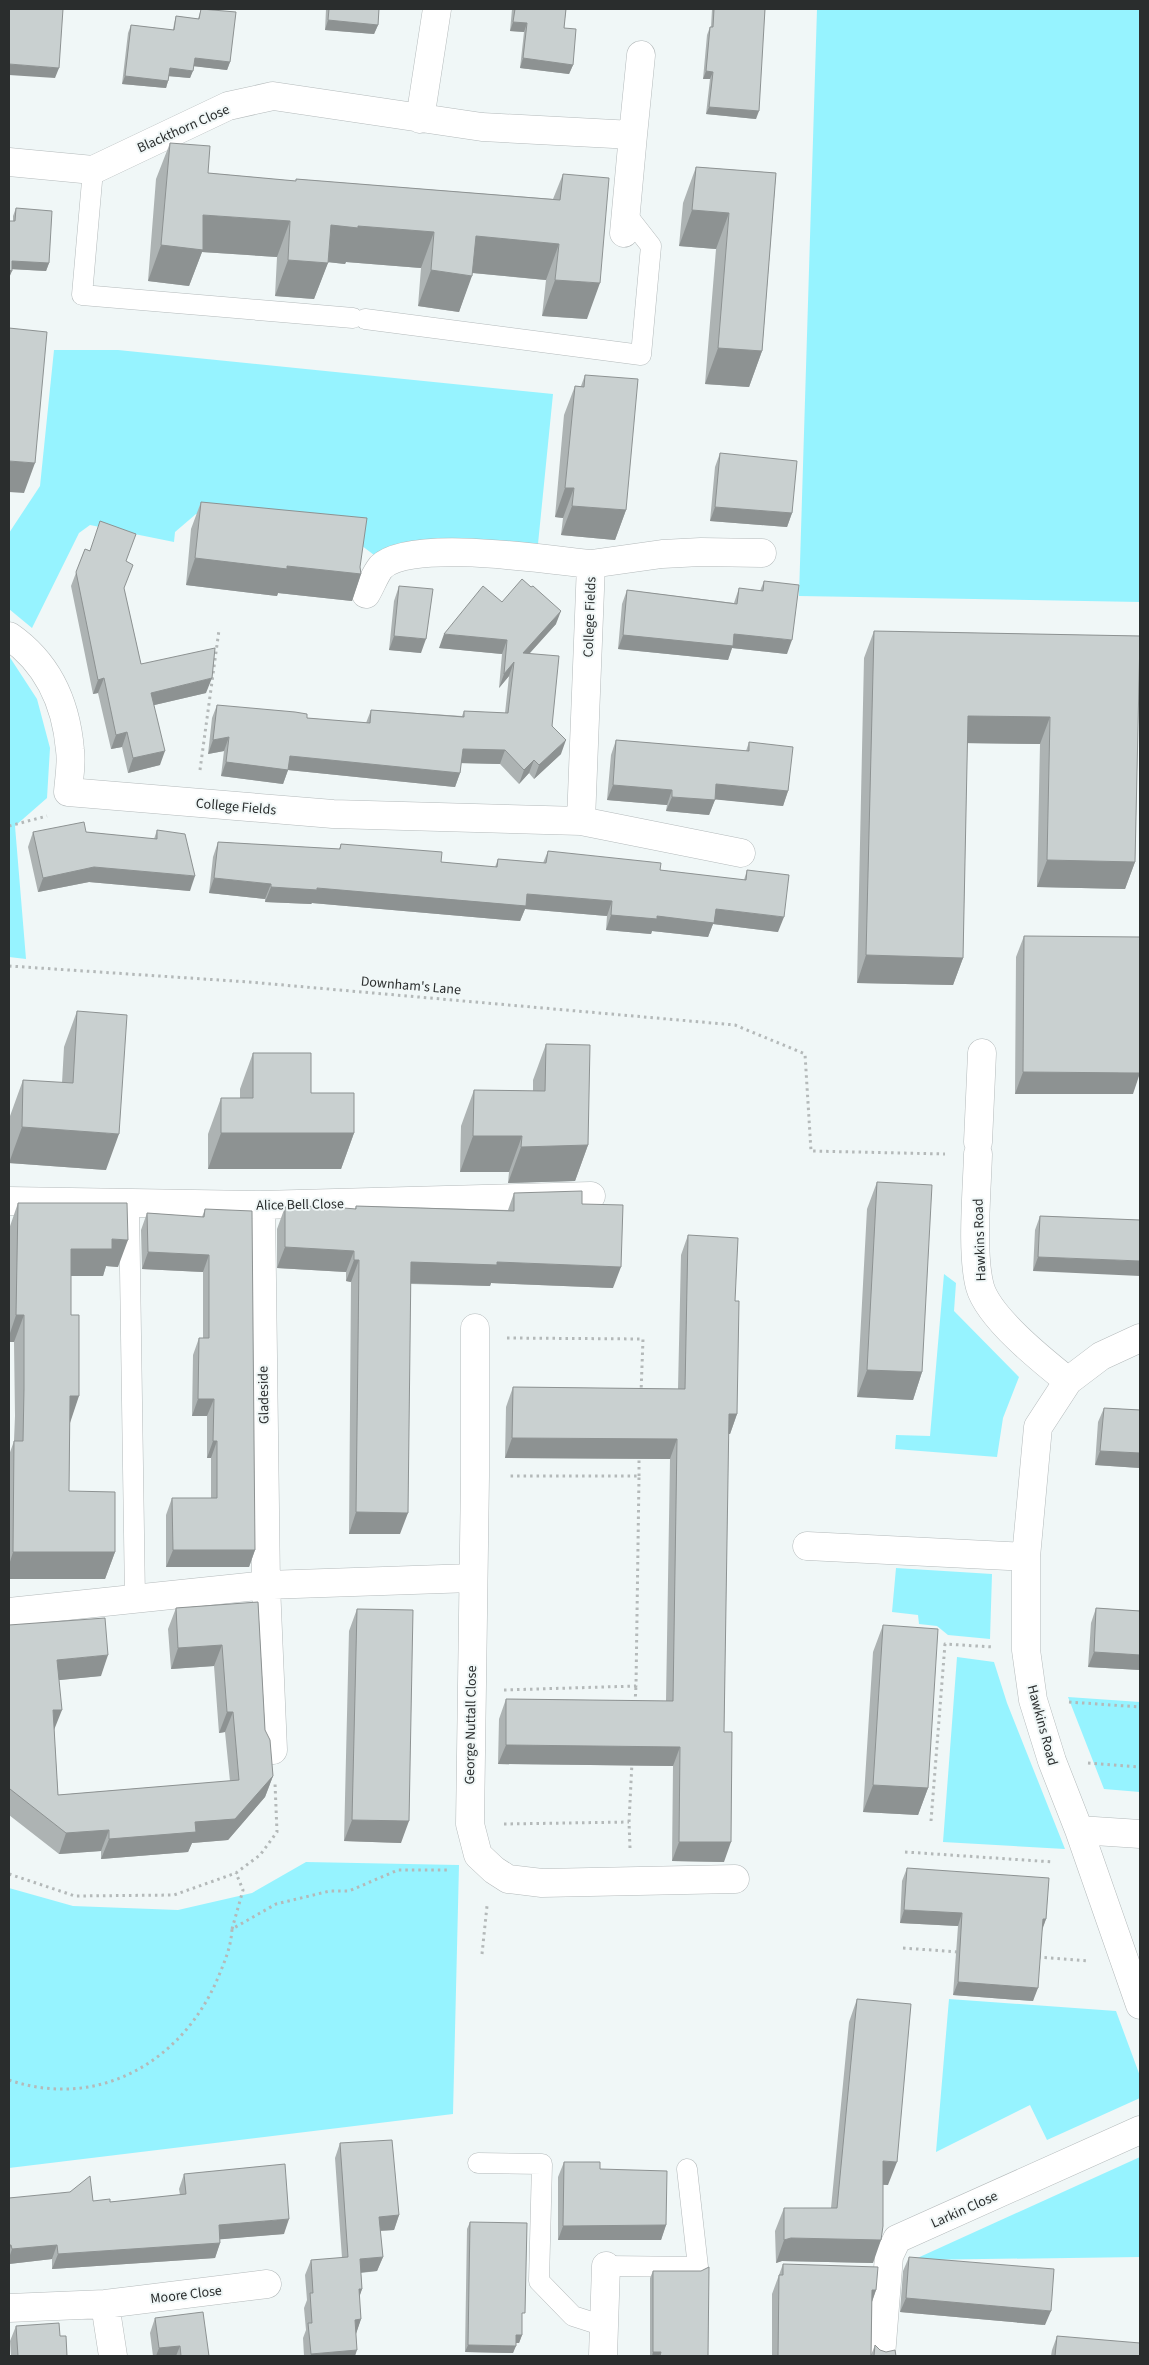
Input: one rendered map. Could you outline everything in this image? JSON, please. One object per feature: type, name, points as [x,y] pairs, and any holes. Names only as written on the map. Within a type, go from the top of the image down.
[{"type":"street","points":[[420,119],[437,9]]},
{"type":"street","points":[[625,223],[641,55]]},
{"type":"street","name":"Blackthorn Close","points":[[92,170],[228,106],[273,96],[482,127],[633,135]]},
{"type":"street","points":[[9,162],[92,170]]},
{"type":"street","name":"College Fields","points":[[366,594],[382,566],[408,554],[446,551],[591,564],[691,552],[762,553]]},
{"type":"street","name":"College Fields","points":[[581,821],[591,564]]},
{"type":"street","name":"College Fields","points":[[9,636],[45,670],[63,709],[71,751],[68,792],[333,814],[581,821],[741,853]]},
{"type":"street","name":"Hawkins Road","points":[[982,1053],[976,1251],[980,1288],[994,1310],[1023,1344],[1068,1381]]},
{"type":"street","name":"Alice Bell Close","points":[[9,1201],[261,1205],[591,1196]]},
{"type":"street","name":"Gladeside","points":[[261,1205],[266,1585],[273,1750]]},
{"type":"street","name":"George Nuttall Close","points":[[475,1333],[470,1824],[478,1855],[494,1870],[508,1879],[542,1883],[735,1879]]},
{"type":"street","name":"Hawkins Road","points":[[1140,1338],[1101,1356],[1068,1381],[1038,1428],[1026,1557],[1026,1650],[1033,1700],[1052,1761],[1092,1864],[1140,2005]]},
{"type":"street","points":[[807,1546],[1026,1557]]},
{"type":"street","points":[[9,1612],[266,1585],[472,1578]]},
{"type":"street","points":[[1079,1830],[1140,1834]]},
{"type":"street","name":"Larkin Close","points":[[881,2356],[878,2275],[896,2239],[1140,2130]]},
{"type":"street","points":[[603,2356],[606,2266]]},
{"type":"street","name":"Moore Close","points":[[9,2308],[105,2304],[267,2284]]},
{"type":"street","points":[[105,2304],[113,2356]]},
{"type":"lane","points":[[92,170],[82,295],[359,318],[641,355],[651,246],[625,223]]},
{"type":"lane","points":[[129,1203],[135,1599]]},
{"type":"lane","points":[[478,2163],[542,2164],[539,2281],[573,2316],[604,2326]]},
{"type":"lane","points":[[606,2266],[698,2267],[687,2169]]},
{"type":"path","points":[[196,803],[219,630]]},
{"type":"path","name":"Downham's Lane","points":[[9,966],[249,982],[735,1025],[805,1054],[811,1151],[978,1148]]},
{"type":"path","points":[[475,1333],[642,1339],[641,1398]]},
{"type":"path","points":[[635,1706],[640,1446]]},
{"type":"path","points":[[475,1476],[639,1476]]},
{"type":"path","points":[[931,1821],[945,1644],[1026,1650]]},
{"type":"path","points":[[471,1691],[636,1686]]},
{"type":"path","points":[[1033,1700],[1140,1707]]},
{"type":"path","points":[[9,1874],[75,1896],[174,1895],[236,1873],[260,1855],[277,1832],[273,1750]]},
{"type":"path","points":[[632,1754],[629,1822],[632,1880]]},
{"type":"path","points":[[1052,1761],[1140,1767]]},
{"type":"path","points":[[470,1824],[629,1822]]},
{"type":"path","points":[[905,1852],[1092,1864]]},
{"type":"path","points":[[232,1929],[276,1904],[330,1891],[350,1891],[398,1870],[494,1870],[484,1924],[482,1954]]},
{"type":"path","points":[[9,2080],[28,2087],[68,2090],[101,2084],[139,2070],[163,2055],[201,2013],[231,1946],[232,1929],[243,1890],[236,1873]]},
{"type":"path","points":[[902,1948],[961,1952]]},
{"type":"path","points":[[1029,1957],[1126,1964]]},
{"type":"shaded area","points":[[817,9],[1140,9],[1140,602],[799,596]]},
{"type":"shaded area","points":[[54,350],[118,350],[553,394],[538,544],[446,542],[378,558],[341,530],[196,514],[175,532],[174,542],[90,525],[79,533],[32,628],[9,609],[9,533],[40,486]]},
{"type":"shaded area","points":[[9,656],[37,699],[50,748],[47,798],[15,826],[26,959],[9,957]]},
{"type":"shaded area","points":[[944,1274],[956,1283],[954,1311],[1019,1377],[1003,1418],[997,1457],[895,1449],[896,1435],[930,1436]]},
{"type":"shaded area","points":[[896,1568],[992,1574],[990,1639],[948,1635],[937,1626],[919,1624],[918,1615],[892,1612]]},
{"type":"shaded area","points":[[957,1657],[994,1662],[1007,1703],[1065,1849],[943,1842]]},
{"type":"shaded area","points":[[1068,1697],[1140,1702],[1140,1792],[1104,1789]]},
{"type":"shaded area","points":[[306,1862],[459,1865],[453,2114],[9,2168],[9,1888],[73,1906],[178,1910],[252,1893]]},
{"type":"shaded area","points":[[949,1999],[1116,2011],[1140,2076],[1140,2098],[1047,2140],[1030,2105],[936,2152]]},
{"type":"shaded area","points":[[1140,2157],[1140,2257],[913,2260]]},
{"type":"building","points":[[9,9],[63,9],[59,68],[9,64]]},
{"type":"building","points":[[201,9],[236,12],[230,62],[195,58],[193,71],[170,68],[168,81],[125,76],[131,25],[174,30],[176,16],[199,19]]},
{"type":"building","points":[[329,9],[379,9],[378,25],[328,20]]},
{"type":"building","points":[[515,9],[566,9],[564,28],[576,29],[573,65],[523,58],[527,23],[513,22]]},
{"type":"building","points":[[714,9],[765,9],[759,111],[709,107],[713,72],[706,71],[710,27],[713,27]]},
{"type":"building","points":[[170,143],[210,146],[208,173],[296,181],[296,179],[560,200],[563,174],[609,178],[600,283],[555,280],[559,244],[476,236],[472,276],[431,270],[434,232],[331,225],[328,263],[288,260],[290,221],[203,215],[203,250],[161,245]]},
{"type":"building","points":[[696,167],[776,173],[762,351],[718,348],[729,213],[692,210]]},
{"type":"building","points":[[16,208],[52,211],[49,263],[12,261],[12,271],[9,270],[9,221],[15,221]]},
{"type":"building","points":[[9,328],[47,332],[35,463],[9,461]]},
{"type":"building","points":[[585,375],[638,379],[626,510],[572,506],[574,488],[565,488],[575,386],[584,387]]},
{"type":"building","points":[[720,453],[797,461],[792,513],[715,507]]},
{"type":"building","points":[[201,502],[367,518],[360,567],[361,574],[287,566],[287,569],[195,558]]},
{"type":"building","points":[[100,521],[136,534],[126,561],[133,565],[124,588],[141,664],[215,648],[212,678],[151,693],[165,751],[133,758],[127,732],[116,735],[104,678],[98,680],[76,572],[85,549],[90,551]]},
{"type":"building","points":[[522,579],[531,587],[533,586],[561,611],[523,653],[559,656],[552,726],[566,740],[539,765],[534,760],[524,770],[505,750],[463,749],[460,773],[290,756],[288,770],[226,762],[229,737],[213,740],[217,705],[295,712],[307,714],[307,718],[370,723],[371,710],[464,717],[464,711],[508,713],[514,662],[504,674],[507,640],[444,634],[483,586],[502,602]]},
{"type":"building","points":[[764,581],[799,585],[792,640],[734,634],[733,646],[623,635],[627,590],[737,604],[739,588],[763,591]]},
{"type":"building","points":[[399,586],[433,589],[426,639],[394,636]]},
{"type":"building","points":[[874,631],[1140,636],[1135,862],[1047,860],[1050,717],[968,716],[963,958],[866,955]]},
{"type":"building","points":[[616,740],[749,751],[749,742],[793,747],[788,791],[716,784],[715,800],[672,797],[672,790],[613,785]]},
{"type":"building","points":[[84,822],[86,832],[157,839],[157,830],[185,834],[195,876],[94,867],[43,878],[33,832]]},
{"type":"building","points":[[218,842],[340,849],[341,844],[442,852],[441,862],[497,867],[498,859],[546,863],[548,851],[661,863],[660,870],[746,880],[747,870],[789,875],[784,917],[716,909],[714,923],[657,916],[657,919],[611,915],[612,901],[527,894],[526,906],[317,888],[317,890],[271,887],[271,884],[214,878]]},
{"type":"building","points":[[1024,936],[1140,937],[1140,1073],[1023,1072]]},
{"type":"building","points":[[77,1011],[127,1015],[119,1134],[22,1127],[23,1080],[73,1083]]},
{"type":"building","points":[[546,1044],[590,1045],[588,1145],[521,1147],[522,1136],[473,1136],[474,1090],[545,1091]]},
{"type":"building","points":[[253,1053],[311,1053],[311,1093],[354,1093],[354,1133],[221,1133],[221,1098],[253,1098]]},
{"type":"building","points":[[877,1182],[932,1185],[922,1372],[867,1370]]},
{"type":"building","points":[[582,1191],[582,1204],[623,1205],[621,1267],[497,1262],[497,1265],[411,1262],[408,1513],[356,1512],[359,1260],[354,1260],[354,1251],[285,1247],[285,1207],[319,1206],[356,1209],[356,1206],[514,1211],[514,1193]]},
{"type":"building","points":[[18,1203],[127,1203],[128,1240],[112,1239],[112,1249],[71,1249],[71,1315],[79,1315],[79,1396],[70,1396],[69,1491],[115,1492],[115,1552],[13,1552],[14,1441],[23,1441],[24,1389],[24,1315],[16,1315]]},
{"type":"building","points":[[205,1209],[252,1211],[255,1550],[173,1550],[172,1498],[217,1498],[217,1441],[213,1441],[214,1399],[198,1399],[199,1338],[209,1338],[209,1255],[148,1252],[147,1213],[204,1217]]},
{"type":"building","points":[[1040,1216],[1140,1220],[1140,1261],[1038,1257]]},
{"type":"building","points":[[688,1235],[738,1238],[735,1301],[739,1301],[737,1414],[729,1414],[724,1732],[732,1732],[731,1842],[679,1842],[680,1747],[506,1745],[506,1699],[673,1701],[677,1439],[512,1438],[513,1387],[685,1389]]},
{"type":"building","points":[[1104,1408],[1140,1410],[1140,1453],[1100,1451]]},
{"type":"building","points":[[258,1602],[265,1730],[270,1740],[273,1776],[235,1819],[195,1822],[196,1832],[109,1839],[109,1830],[66,1833],[9,1789],[9,1625],[105,1618],[108,1655],[57,1660],[62,1710],[53,1710],[58,1795],[239,1780],[233,1712],[227,1712],[222,1645],[178,1648],[176,1608]]},
{"type":"building","points":[[1096,1608],[1140,1611],[1140,1655],[1094,1652]]},
{"type":"building","points":[[357,1609],[413,1610],[409,1821],[352,1820]]},
{"type":"building","points":[[883,1625],[938,1629],[928,1788],[873,1785]]},
{"type":"building","points":[[907,1868],[1049,1878],[1046,1919],[1043,1919],[1038,1988],[958,1982],[962,1913],[904,1910]]},
{"type":"building","points":[[857,1999],[911,2004],[897,2162],[883,2161],[883,2226],[881,2240],[791,2238],[784,2240],[784,2208],[837,2208]]},
{"type":"building","points":[[392,2140],[399,2215],[379,2217],[383,2257],[360,2259],[361,2319],[355,2320],[357,2350],[311,2354],[308,2323],[312,2323],[310,2293],[313,2293],[311,2260],[348,2257],[340,2143]]},
{"type":"building","points":[[564,2162],[600,2162],[600,2169],[667,2171],[666,2225],[563,2226]]},
{"type":"building","points":[[285,2164],[289,2219],[219,2225],[220,2243],[58,2254],[57,2245],[12,2249],[11,2245],[9,2245],[9,2198],[70,2192],[90,2176],[93,2201],[110,2199],[110,2202],[186,2194],[184,2174]]},
{"type":"building","points":[[470,2222],[527,2223],[525,2313],[522,2313],[522,2335],[516,2335],[516,2346],[468,2345]]},
{"type":"building","points":[[909,2257],[1054,2269],[1051,2311],[906,2298]]},
{"type":"building","points":[[783,2264],[878,2267],[876,2290],[872,2290],[871,2356],[778,2356],[779,2275],[783,2275]]},
{"type":"building","points":[[709,2267],[708,2356],[660,2356],[661,2352],[653,2352],[653,2271],[701,2271]]},
{"type":"building","points":[[203,2312],[209,2356],[181,2356],[180,2346],[159,2348],[155,2318]]},
{"type":"building","points":[[59,2323],[60,2336],[66,2336],[67,2356],[18,2356],[16,2326]]},
{"type":"building","points":[[1057,2336],[1140,2343],[1140,2356],[1055,2356]]},
{"type":"building","points":[[875,2345],[880,2350],[886,2352],[895,2350],[896,2356],[874,2356]]}]
